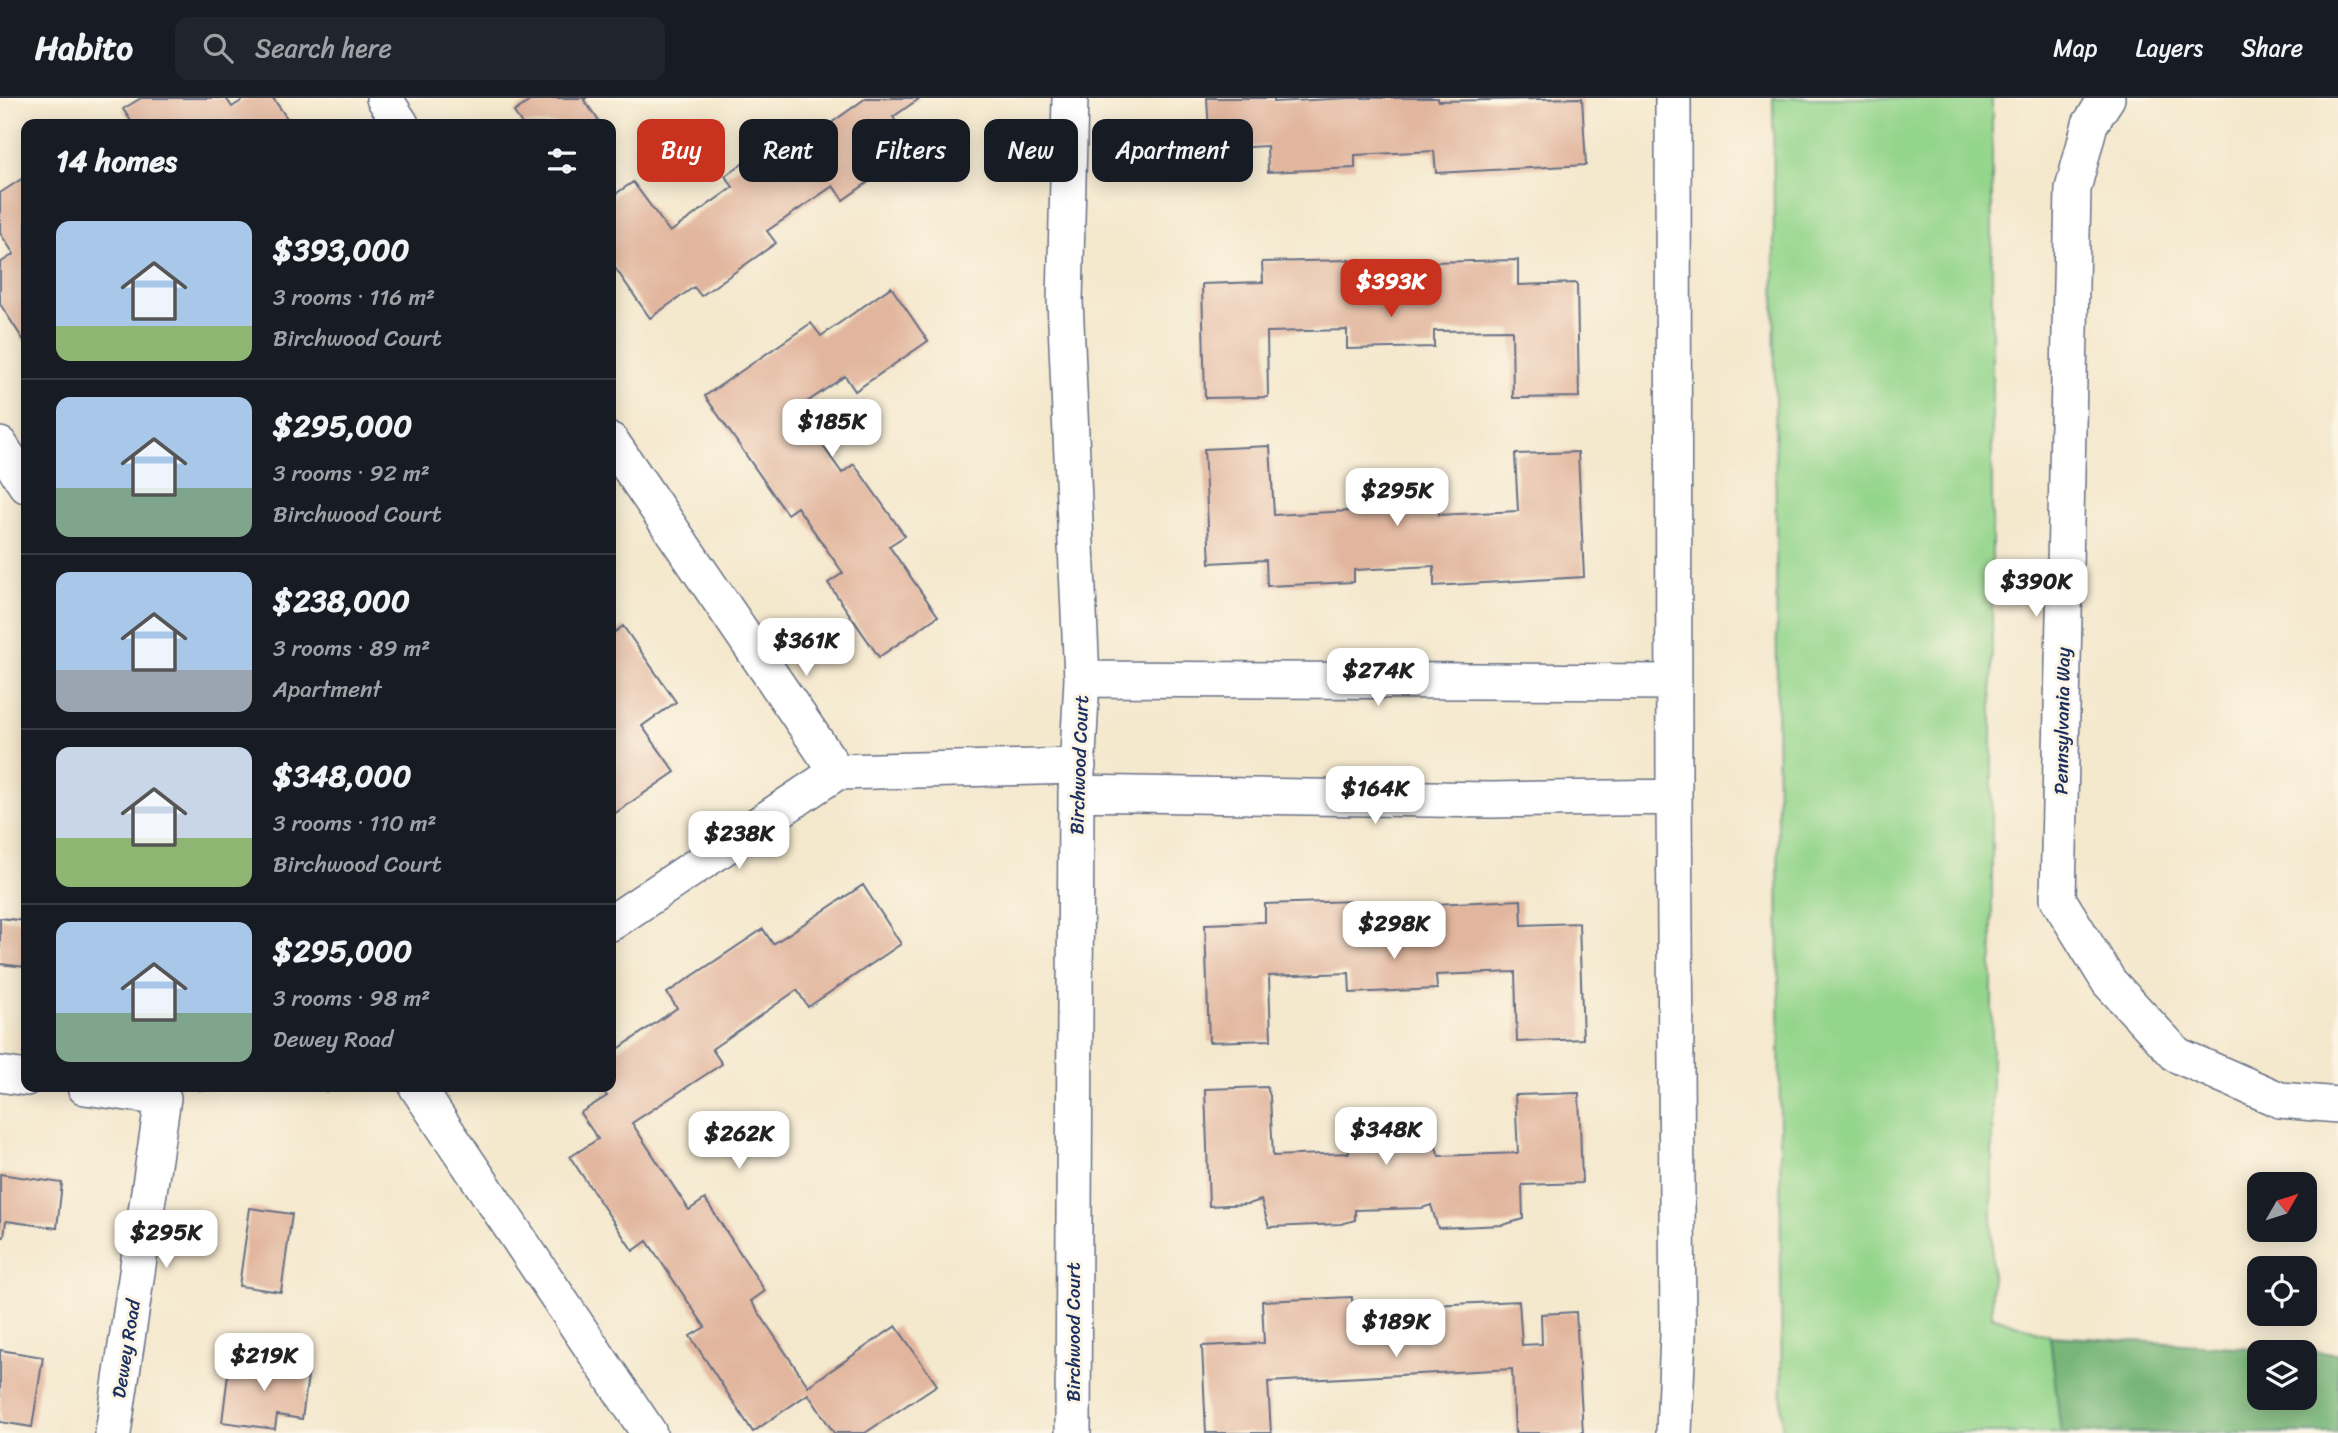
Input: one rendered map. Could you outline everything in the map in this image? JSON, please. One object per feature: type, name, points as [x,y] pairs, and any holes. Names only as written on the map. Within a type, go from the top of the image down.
[{"type":"street","points":[[384,98],[398,119]]},
{"type":"street","name":"Birchwood Court","points":[[1070,98],[1065,301],[1082,679],[1077,779],[1073,1433]]},
{"type":"street","points":[[1674,98],[1674,797],[1678,1334],[1674,1433]]},
{"type":"street","name":"Pennsylvania Way","points":[[2107,98],[2090,124],[2073,189],[2058,898],[2109,982],[2177,1055],[2280,1100],[2338,1105]]},
{"type":"street","points":[[0,445],[21,477]]},
{"type":"street","points":[[616,448],[837,772]]},
{"type":"street","points":[[1082,679],[1674,682]]},
{"type":"street","points":[[616,920],[837,772],[1077,779],[1491,800],[1674,797]]},
{"type":"street","points":[[0,1074],[21,1077]]},
{"type":"street","name":"Dewey Road","points":[[113,1433],[163,1098],[120,1092]]},
{"type":"street","points":[[420,1092],[649,1433]]},
{"type":"green space","points":[[1773,98],[1992,98],[1992,1316],[2050,1336],[2061,1433],[1782,1433]]},
{"type":"green space","points":[[2050,1336],[2247,1348],[2247,1410],[2317,1410],[2317,1352],[2338,1353],[2338,1433],[2061,1433]]},
{"type":"building","points":[[141,98],[226,98],[232,107],[246,98],[273,98],[288,119],[130,119],[123,109]]},
{"type":"building","points":[[534,98],[586,98],[584,100],[597,119],[519,119],[514,112]]},
{"type":"building","points":[[866,98],[920,98],[893,117],[894,119],[852,119],[852,182],[868,182],[843,200],[833,186],[767,231],[776,243],[701,296],[694,287],[650,318],[616,269],[616,194],[633,182],[670,232],[733,187],[725,176],[739,166],[739,182],[838,182],[837,119]]},
{"type":"building","points":[[1207,98],[1274,98],[1274,102],[1348,98],[1438,98],[1438,101],[1582,98],[1586,165],[1436,173],[1434,151],[1355,155],[1355,168],[1268,172],[1267,146],[1253,147],[1253,119],[1208,119]]},
{"type":"building","points":[[21,179],[21,336],[0,304],[0,263],[14,254],[0,233],[0,193]]},
{"type":"building","points":[[1349,260],[1350,278],[1430,276],[1429,262],[1518,260],[1518,285],[1577,283],[1579,397],[1513,398],[1512,330],[1434,331],[1434,347],[1347,349],[1347,330],[1267,332],[1268,397],[1205,398],[1202,284],[1263,282],[1262,262]]},
{"type":"building","points":[[891,287],[928,341],[855,391],[845,376],[797,409],[842,473],[854,464],[905,536],[889,546],[938,616],[879,657],[828,583],[843,573],[797,507],[787,514],[705,396],[811,323],[821,336]]},
{"type":"building","points":[[1270,446],[1274,515],[1350,511],[1350,499],[1438,495],[1439,515],[1518,511],[1515,454],[1578,452],[1584,577],[1434,586],[1434,566],[1354,570],[1354,582],[1267,586],[1266,560],[1210,563],[1204,449]]},
{"type":"building","points":[[623,626],[676,702],[642,726],[675,772],[616,813],[616,631]]},
{"type":"building","points":[[863,885],[901,944],[808,1007],[797,990],[712,1049],[722,1064],[632,1123],[689,1210],[705,1199],[765,1291],[751,1301],[808,1386],[896,1326],[937,1385],[865,1433],[834,1433],[808,1394],[753,1432],[690,1336],[705,1327],[647,1241],[633,1251],[570,1157],[598,1139],[580,1113],[607,1096],[604,1092],[616,1092],[616,1051],[677,1008],[667,993],[763,929],[773,944]]},
{"type":"building","points":[[1521,900],[1522,925],[1579,923],[1583,1039],[1517,1042],[1515,972],[1436,975],[1437,989],[1350,993],[1349,973],[1269,976],[1271,1040],[1209,1042],[1205,924],[1265,922],[1265,904],[1354,901],[1354,920],[1434,917],[1433,904]]},
{"type":"building","points":[[0,918],[21,920],[21,967],[0,964]]},
{"type":"building","points":[[1267,1087],[1270,1096],[1273,1156],[1349,1153],[1349,1139],[1432,1136],[1439,1156],[1518,1153],[1515,1095],[1579,1093],[1582,1183],[1522,1185],[1523,1219],[1503,1225],[1438,1228],[1431,1205],[1422,1208],[1355,1210],[1355,1220],[1341,1224],[1269,1227],[1261,1200],[1249,1204],[1209,1206],[1205,1089]]},
{"type":"building","points":[[0,1174],[62,1183],[57,1228],[6,1221],[4,1237],[0,1237]]},
{"type":"building","points":[[250,1208],[292,1214],[281,1292],[239,1286]]},
{"type":"building","points":[[1352,1297],[1353,1321],[1431,1317],[1431,1305],[1519,1301],[1522,1345],[1542,1344],[1541,1314],[1576,1312],[1583,1433],[1515,1433],[1512,1369],[1268,1382],[1271,1433],[1206,1433],[1202,1346],[1264,1343],[1262,1301]]},
{"type":"building","points":[[0,1350],[43,1357],[32,1427],[0,1422]]},
{"type":"building","points":[[230,1358],[309,1369],[302,1419],[277,1415],[275,1429],[222,1422]]}]
